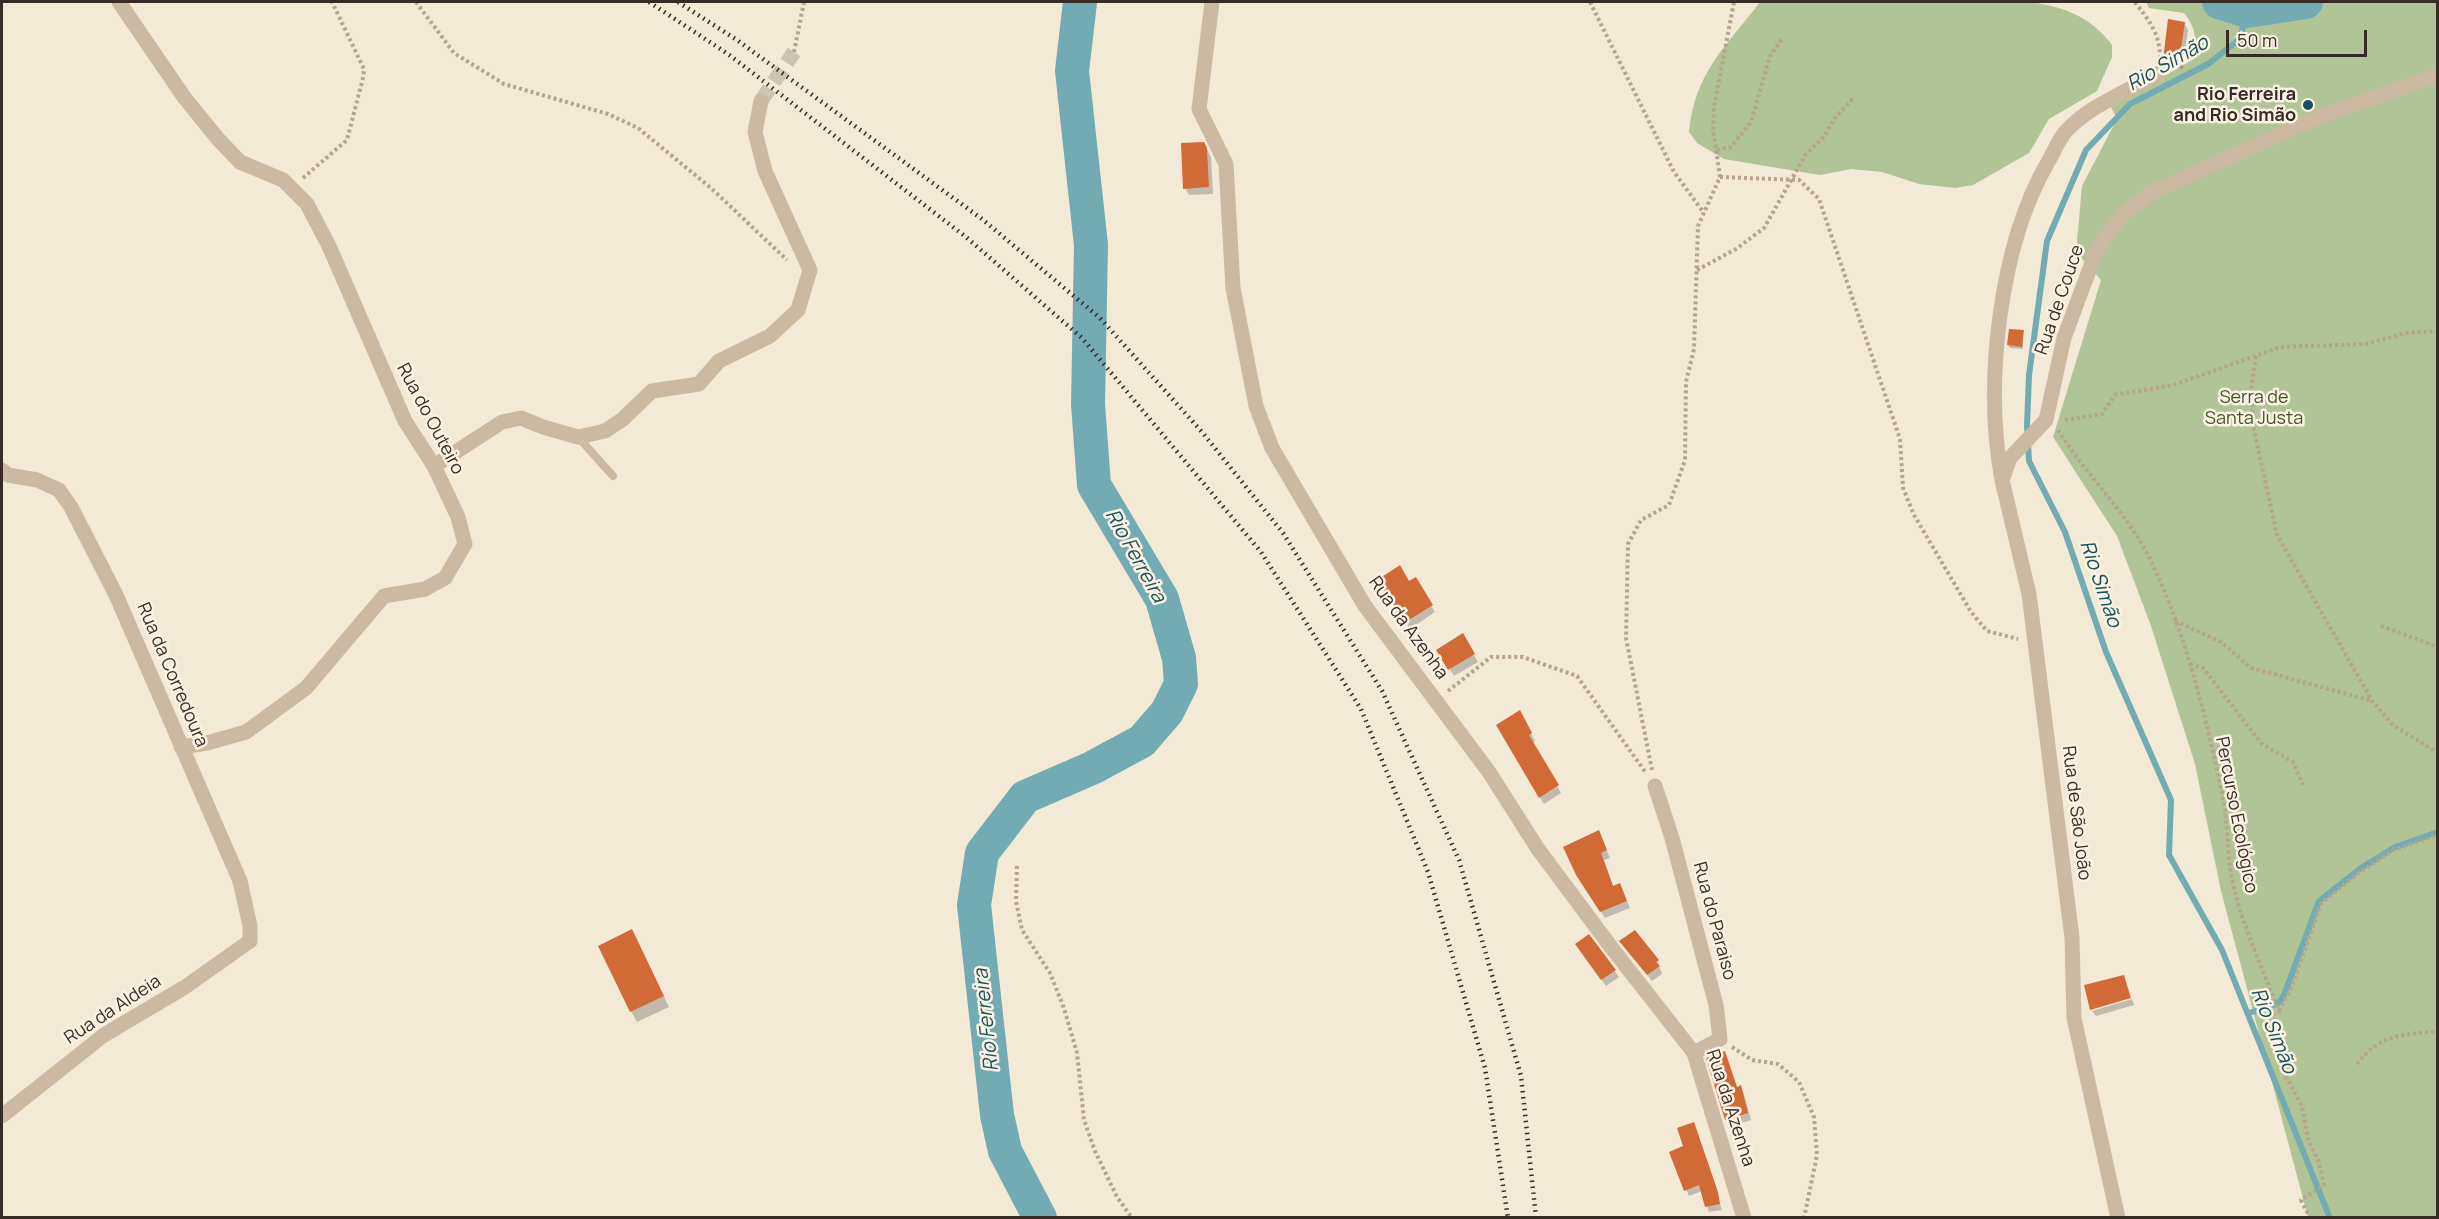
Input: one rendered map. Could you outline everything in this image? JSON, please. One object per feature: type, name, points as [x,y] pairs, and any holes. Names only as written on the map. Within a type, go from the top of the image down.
[{"type":"street","name":"Rua do Outeiro","points":[[119,2],[184,96],[218,139],[240,162],[283,180],[307,204],[329,246],[405,422],[434,466],[458,517],[465,544],[445,578],[425,589],[384,596],[306,688],[246,732],[181,747]]},
{"type":"street","name":"Rua da Azenha","points":[[1212,2],[1199,109],[1226,164],[1233,288],[1256,406],[1272,448],[1294,489],[1365,606],[1489,771],[1538,849],[1694,1053],[1744,1218]]},
{"type":"street","name":"Rua de São João","points":[[2118,1218],[2074,1018],[2072,938],[2029,594],[1996,445],[1997,346],[2021,222],[2029,199],[2066,131],[2100,105],[2159,73]]},
{"type":"street","name":"Rua de Couce","points":[[2044,423],[2064,339],[2097,249],[2123,214],[2137,201],[2154,191],[2319,117],[2438,75]]},
{"type":"street","points":[[434,466],[502,422],[521,418],[578,437],[605,431],[652,391],[699,384],[719,361],[770,336],[798,310],[810,270],[762,161],[755,132],[761,101]]},
{"type":"street","points":[[2002,480],[2010,458],[2044,423]]},
{"type":"street","name":"Rua da Corredoura","points":[[2,470],[8,475],[37,480],[60,490],[71,507],[116,594],[240,881],[250,926],[250,941]]},
{"type":"street","name":"Rua do Paraiso","points":[[1655,786],[1672,838],[1716,1005],[1720,1039]]},
{"type":"street","name":"Rua da Aldeia","points":[[2,1116],[104,1035],[184,987],[250,941]]},
{"type":"street","points":[[1694,1053],[1720,1039]]},
{"type":"lane","points":[[578,437],[613,476]]},
{"type":"path","points":[[291,188],[347,140],[364,69],[332,2]]},
{"type":"path","points":[[416,2],[454,53],[504,84],[608,114],[638,129],[711,188],[807,279]]},
{"type":"path","points":[[794,52],[804,2]]},
{"type":"path","points":[[1590,2],[1674,172],[1704,213]]},
{"type":"path","points":[[1655,786],[1626,638],[1628,544],[1641,520],[1669,504],[1685,460],[1686,382],[1694,349],[1698,225],[1720,177],[1718,150],[1713,128],[1714,107],[1734,2]]},
{"type":"path","points":[[2135,2],[2157,31],[2160,41],[2159,73]]},
{"type":"path","points":[[1718,150],[1731,147],[1751,122],[1770,56],[1782,39]]},
{"type":"path","points":[[1697,270],[1736,249],[1764,228],[1806,154],[1824,137],[1834,119],[1854,98]]},
{"type":"path","points":[[1720,177],[1799,180],[1818,199],[1900,439],[1903,488],[1914,515],[1971,612],[1987,631],[2018,639]]},
{"type":"path","points":[[2065,420],[2102,414],[2115,395],[2173,384],[2281,347],[2367,344],[2406,333],[2438,331]]},
{"type":"path","points":[[2256,356],[2251,389],[2254,430],[2277,535],[2373,702],[2392,725],[2438,753]]},
{"type":"path","name":"Percurso Ecológico","points":[[2044,423],[2054,424],[2110,502],[2126,517],[2150,558],[2190,664],[2223,801],[2226,851],[2234,890],[2278,1011]]},
{"type":"path","points":[[2175,621],[2221,642],[2252,668],[2373,702]]},
{"type":"path","points":[[2381,626],[2438,647]]},
{"type":"path","points":[[1437,700],[1491,657],[1523,657],[1577,676],[1655,786]]},
{"type":"path","points":[[2190,664],[2203,668],[2262,744],[2293,762],[2304,787]]},
{"type":"path","points":[[2310,1218],[2301,1200],[2324,1185],[2319,1162],[2308,1140],[2302,1106],[2280,1065],[2278,1042],[2267,1017],[2278,1011],[2292,986],[2321,904],[2357,874],[2394,850],[2438,835]]},
{"type":"path","points":[[1017,866],[1016,900],[1022,930],[1050,973],[1064,1008],[1077,1053],[1084,1120],[1095,1151],[1117,1197],[1132,1218]]},
{"type":"path","points":[[2357,1064],[2369,1048],[2397,1036],[2438,1031]]},
{"type":"path","points":[[1720,1039],[1752,1060],[1778,1064],[1799,1082],[1814,1117],[1817,1155],[1804,1218]]},
{"type":"green space","points":[[1760,2],[2027,2],[2040,4],[2075,14],[2095,27],[2112,45],[2112,57],[2097,91],[2049,119],[2029,153],[1973,185],[1955,188],[1919,184],[1882,172],[1851,169],[1820,175],[1724,159],[1697,143],[1689,132],[1692,111],[1705,77],[1724,48]]},
{"type":"green space","name":"Serra de Santa Justa","points":[[2146,2],[2437,2],[2437,1217],[2308,1217],[2221,891],[2195,764],[2151,626],[2117,536],[2053,437],[2101,280],[2076,252],[2082,186],[2117,119],[2111,107],[2194,59],[2195,35],[2184,13],[2149,8]]},
{"type":"building","points":[[2168,19],[2185,22],[2179,62],[2163,60]]},
{"type":"building","points":[[1204,142],[1207,148],[1209,187],[1183,189],[1181,143]]},
{"type":"building","points":[[2009,329],[2024,330],[2022,347],[2007,345]]},
{"type":"building","points":[[1400,565],[1409,581],[1416,577],[1433,605],[1404,623],[1377,580]]},
{"type":"building","points":[[1463,633],[1475,654],[1448,670],[1436,650]]},
{"type":"building","points":[[1520,710],[1532,733],[1529,735],[1559,785],[1539,798],[1496,725]]},
{"type":"building","points":[[1599,830],[1607,850],[1601,853],[1613,886],[1620,883],[1627,901],[1600,912],[1576,875],[1563,847]]},
{"type":"building","points":[[632,929],[664,996],[630,1012],[598,946]]},
{"type":"building","points":[[1635,930],[1659,960],[1656,962],[1660,966],[1647,975],[1619,941]]},
{"type":"building","points":[[1589,934],[1616,970],[1601,980],[1575,944]]},
{"type":"building","points":[[2124,975],[2131,998],[2090,1010],[2084,985]]},
{"type":"building","points":[[1725,1051],[1737,1087],[1741,1085],[1748,1113],[1725,1120],[1706,1058]]},
{"type":"building","points":[[1694,1122],[1720,1204],[1705,1207],[1699,1185],[1684,1191],[1669,1152],[1683,1146],[1677,1128]]},
{"type":"waterway","name":"Rio Ferreira","points":[[1040,1218],[1005,1151],[997,1115],[974,905],[982,853],[1025,797],[1092,768],[1142,741],[1167,712],[1181,684],[1179,658],[1162,599],[1094,485],[1088,404],[1091,245],[1072,71],[1080,2]]},
{"type":"waterway","name":"Rio Ferreira","points":[[2219,2],[2247,11],[2306,2]]},
{"type":"waterway","name":"Rio Simão","points":[[2247,11],[2240,39],[2208,64],[2130,104],[2086,150],[2047,241],[2029,375],[2027,426],[2029,461],[2065,532],[2106,652],[2171,800],[2169,855],[2222,950],[2330,1218]]},
{"type":"waterway","points":[[2249,1013],[2279,1003],[2319,901],[2361,868],[2395,847],[2438,832]]},
{"type":"tunnel","points":[[761,101],[794,52]]},
{"type":"railway","points":[[649,2],[728,54],[966,237],[1082,338],[1261,552],[1361,709],[1428,872],[1485,1068],[1508,1218]]},
{"type":"railway","points":[[678,2],[737,40],[982,219],[1100,318],[1202,432],[1283,533],[1382,691],[1459,860],[1521,1076],[1536,1218]]},
{"type":"place","name":"Rio Ferreira and Rio Simão","points":[[2308,105]]}]
